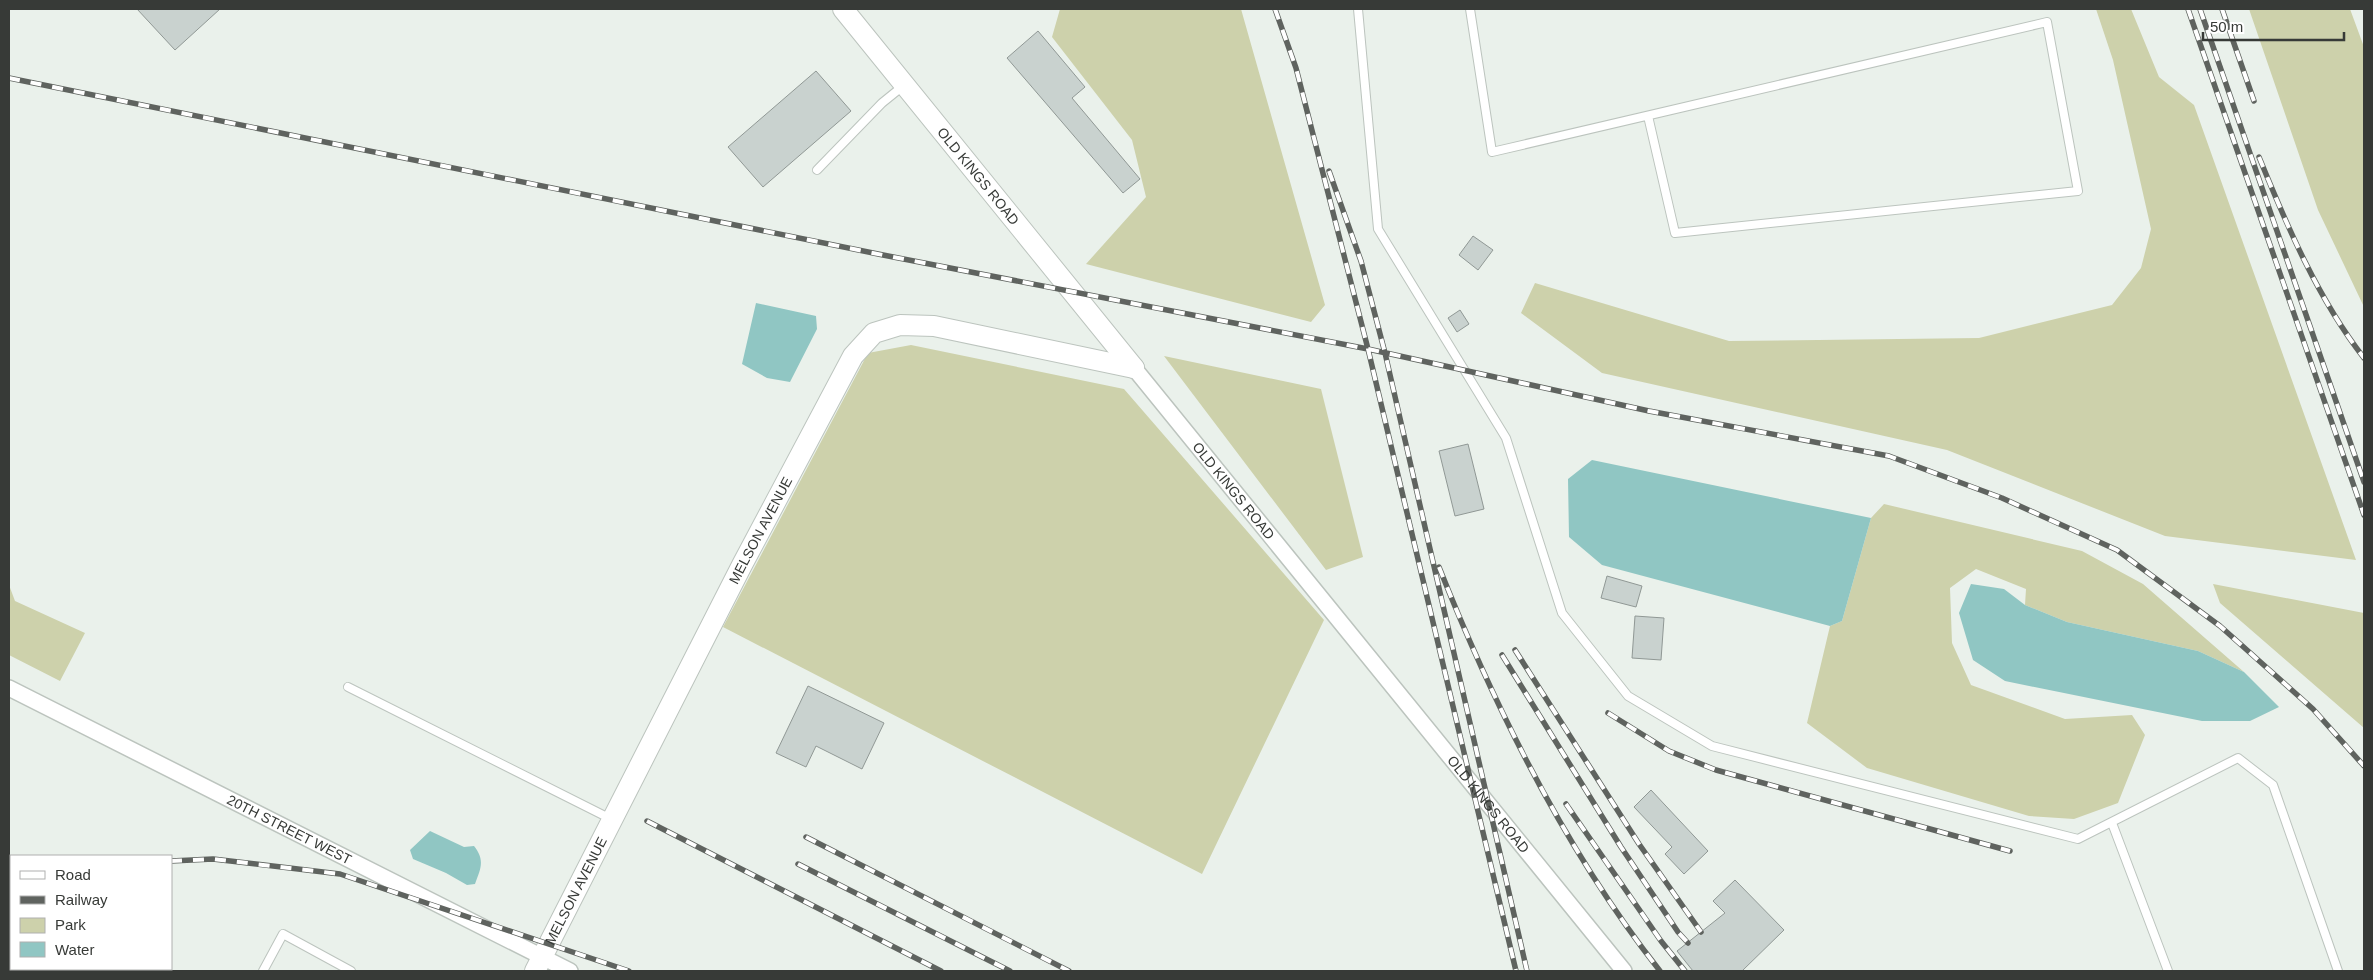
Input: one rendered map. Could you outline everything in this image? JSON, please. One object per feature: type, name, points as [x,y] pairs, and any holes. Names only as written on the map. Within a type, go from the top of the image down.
[{"type":"street","name":"OLD KINGS ROAD","points":[[843,9],[1624,971]]},
{"type":"street","name":"MELSON AVENUE","points":[[538,964],[742,565],[852,356],[874,333],[900,325],[934,326],[1134,368]]},
{"type":"street","name":"20TH STREET WEST","points":[[9,688],[538,964],[570,971]]},
{"type":"lane","points":[[1358,9],[1378,229],[1506,438],[1562,613],[1628,696],[1712,746],[2078,839],[2238,758],[2273,785],[2338,971]]},
{"type":"lane","points":[[1470,9],[1492,152],[2047,22],[2078,191],[1675,233],[1648,116]]},
{"type":"lane","points":[[817,170],[882,103],[905,84]]},
{"type":"lane","points":[[348,687],[613,820]]},
{"type":"lane","points":[[2112,823],[2168,971]]},
{"type":"lane","points":[[263,971],[283,934],[351,971]]},
{"type":"green space","points":[[1060,9],[1241,9],[1325,305],[1311,322],[1086,264],[1146,197],[1132,140],[1052,37]]},
{"type":"green space","points":[[2096,9],[2131,9],[2159,77],[2194,105],[2356,560],[2165,536],[1947,450],[1602,373],[1521,313],[1535,283],[1729,341],[1979,338],[2112,305],[2141,268],[2151,229],[2113,60]]},
{"type":"green space","points":[[2249,9],[2350,9],[2364,47],[2364,307],[2318,210]]},
{"type":"green space","points":[[911,345],[1124,389],[1324,620],[1202,874],[723,627],[868,353]]},
{"type":"green space","points":[[1164,356],[1321,389],[1363,557],[1326,570]]},
{"type":"green space","points":[[1884,504],[2082,551],[2143,584],[2244,672],[2198,651],[2067,622],[2025,605],[2026,589],[1976,569],[1950,588],[1952,643],[1971,685],[2065,719],[2132,715],[2145,735],[2118,803],[2074,819],[2029,816],[1867,768],[1807,723],[1830,626],[1842,621],[1871,518]]},
{"type":"green space","points":[[2213,584],[2364,613],[2364,728],[2220,603]]},
{"type":"green space","points":[[9,585],[15,601],[85,633],[60,681],[9,655]]},
{"type":"green space","points":[[9,933],[10,970],[91,971],[9,971]]},
{"type":"water","points":[[756,303],[816,316],[817,329],[790,382],[767,378],[742,364]]},
{"type":"water","points":[[1592,460],[1871,518],[1842,621],[1830,626],[1602,565],[1569,537],[1568,479]]},
{"type":"water","points":[[1971,584],[2004,589],[2025,605],[2067,622],[2198,651],[2244,672],[2279,707],[2250,721],[2202,721],[2005,681],[1973,660],[1959,613]]},
{"type":"water","points":[[430,831],[464,847],[474,846],[481,860],[475,884],[467,885],[446,873],[413,859],[410,850]]},
{"type":"building","points":[[137,9],[220,9],[175,50]]},
{"type":"building","points":[[1038,31],[1085,87],[1072,98],[1140,179],[1123,193],[1007,58]]},
{"type":"building","points":[[816,71],[851,111],[763,187],[728,147]]},
{"type":"building","points":[[1473,236],[1493,250],[1478,270],[1459,255]]},
{"type":"building","points":[[1460,310],[1469,324],[1457,332],[1448,318]]},
{"type":"building","points":[[1468,444],[1484,509],[1455,516],[1439,451]]},
{"type":"building","points":[[1607,576],[1642,586],[1636,607],[1601,598]]},
{"type":"building","points":[[1635,616],[1664,618],[1661,660],[1632,658]]},
{"type":"building","points":[[808,686],[884,723],[862,769],[816,746],[806,767],[776,753]]},
{"type":"building","points":[[1651,790],[1708,851],[1684,874],[1665,854],[1672,847],[1634,807]]},
{"type":"building","points":[[1735,880],[1784,930],[1742,971],[1693,971],[1677,951],[1725,913],[1713,901]]},
{"type":"railway","points":[[1275,9],[1296,68],[1368,349],[1516,971]]},
{"type":"railway","points":[[2188,9],[2364,515]]},
{"type":"railway","points":[[2200,9],[2364,482]]},
{"type":"railway","points":[[2222,9],[2254,101]]},
{"type":"railway","points":[[9,78],[883,255],[1368,349],[1649,411],[1889,456],[2002,498],[2117,550],[2220,626],[2313,709],[2364,766]]},
{"type":"railway","points":[[2259,157],[2292,235],[2318,287],[2347,335],[2364,358]]},
{"type":"railway","points":[[1329,171],[1361,261],[1385,353],[1527,971]]},
{"type":"railway","points":[[1439,567],[1484,672],[1535,777],[1594,878],[1660,971]]},
{"type":"railway","points":[[1515,650],[1639,844],[1701,932]]},
{"type":"railway","points":[[1502,655],[1621,847],[1678,932],[1688,943]]},
{"type":"railway","points":[[1608,713],[1669,751],[1716,770],[2010,851]]},
{"type":"railway","points":[[1566,804],[1661,941],[1685,971]]},
{"type":"railway","points":[[647,821],[941,971]]},
{"type":"railway","points":[[806,837],[1069,971]]},
{"type":"railway","points":[[172,861],[213,859],[340,874],[629,971]]},
{"type":"railway","points":[[798,864],[1010,971]]}]
